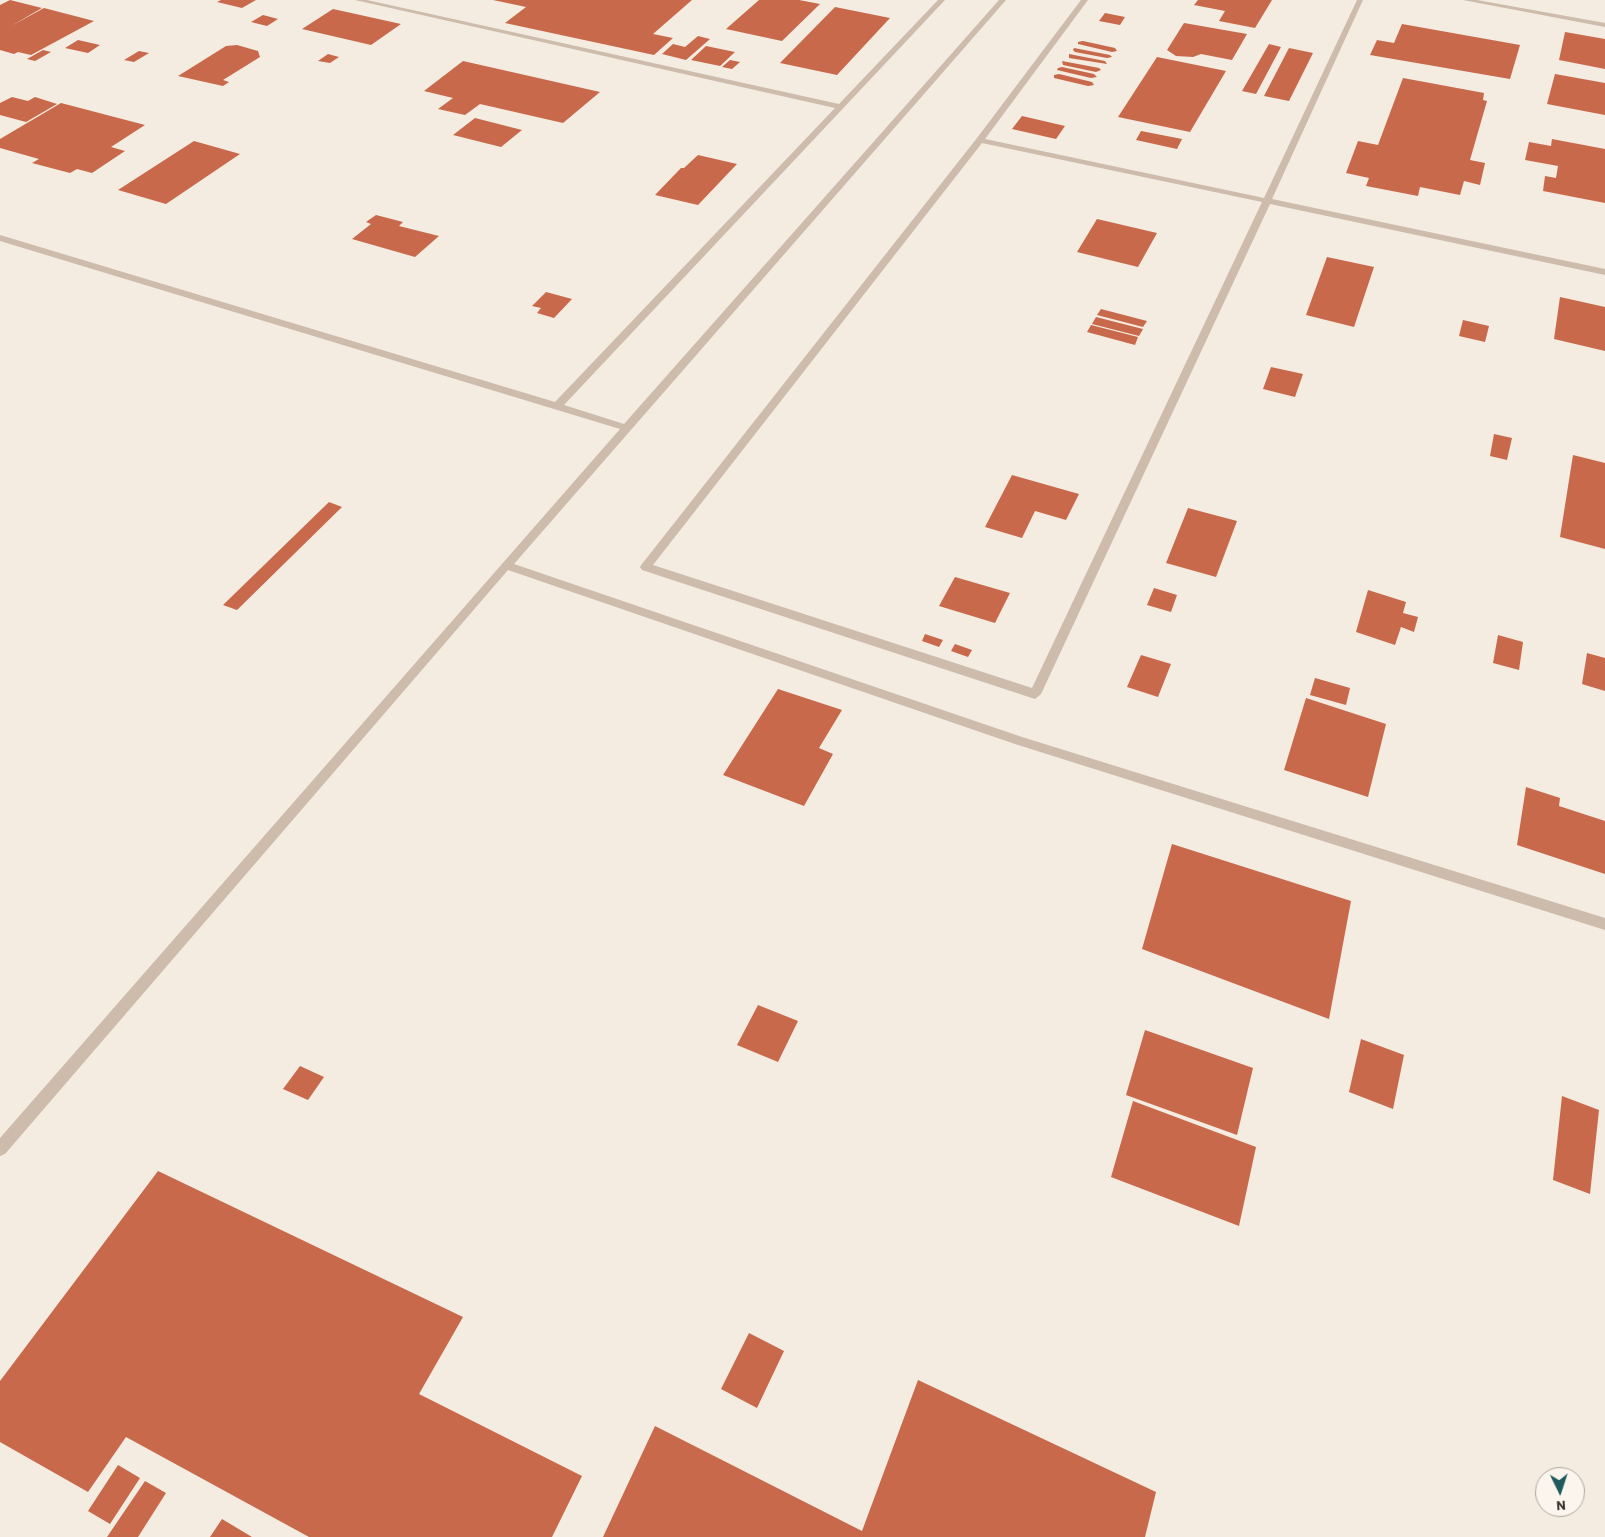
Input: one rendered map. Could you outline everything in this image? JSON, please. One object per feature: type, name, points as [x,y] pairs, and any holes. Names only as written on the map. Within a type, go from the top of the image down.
[{"type":"lane","points":[[358,0],[840,107]]},
{"type":"lane","points":[[556,406],[942,0]]},
{"type":"lane","points":[[0,1149],[506,565],[1003,0]]},
{"type":"lane","points":[[1085,0],[980,140],[646,567],[1035,694],[1360,0]]},
{"type":"lane","points":[[1466,0],[1605,25]]},
{"type":"lane","points":[[980,140],[1605,272]]},
{"type":"lane","points":[[0,238],[627,428]]},
{"type":"lane","points":[[506,565],[1019,740],[1605,924]]},
{"type":"building","points":[[10,0],[42,8],[11,26],[44,8],[94,21],[31,55],[18,52],[14,54],[0,50],[0,5]]},
{"type":"building","points":[[221,0],[256,0],[242,8],[217,2]]},
{"type":"building","points":[[493,0],[692,0],[653,34],[673,38],[654,55],[505,23],[526,7]]},
{"type":"building","points":[[759,0],[799,0],[820,4],[782,41],[726,29]]},
{"type":"building","points":[[1198,0],[1272,0],[1255,28],[1219,21],[1225,11],[1194,5]]},
{"type":"building","points":[[835,7],[890,18],[837,75],[780,63]]},
{"type":"building","points":[[333,9],[401,24],[371,45],[302,29]]},
{"type":"building","points":[[1105,13],[1125,17],[1120,25],[1099,21]]},
{"type":"building","points":[[263,15],[278,19],[267,26],[251,22]]},
{"type":"building","points":[[1184,23],[1247,34],[1232,60],[1201,54],[1193,57],[1176,56],[1167,50]]},
{"type":"building","points":[[1402,24],[1520,45],[1510,79],[1370,55],[1377,40],[1394,43]]},
{"type":"building","points":[[1565,32],[1605,39],[1605,69],[1559,60]]},
{"type":"building","points":[[698,36],[710,39],[686,60],[662,54],[673,44],[685,47]]},
{"type":"building","points":[[78,40],[100,45],[88,53],[65,48]]},
{"type":"building","points":[[1083,41],[1115,48],[1117,51],[1112,52],[1078,44],[1078,42]]},
{"type":"building","points":[[1269,44],[1281,47],[1256,94],[1242,91]]},
{"type":"building","points":[[237,45],[258,51],[260,57],[223,80],[229,82],[223,86],[178,76],[226,46]]},
{"type":"building","points":[[706,46],[735,52],[720,66],[691,60]]},
{"type":"building","points":[[1074,48],[1112,57],[1107,58],[1075,52]]},
{"type":"building","points":[[1289,48],[1313,53],[1289,101],[1264,96]]},
{"type":"building","points":[[43,50],[51,52],[35,61],[27,59]]},
{"type":"building","points":[[139,51],[149,53],[134,62],[124,60]]},
{"type":"building","points":[[328,54],[339,57],[330,63],[318,61]]},
{"type":"building","points":[[1069,54],[1105,61],[1107,64],[1069,58]]},
{"type":"building","points":[[1157,57],[1226,71],[1190,132],[1118,117]]},
{"type":"building","points":[[730,60],[740,62],[732,69],[722,67]]},
{"type":"building","points":[[463,61],[600,92],[563,123],[480,104],[465,115],[438,109],[453,98],[424,91]]},
{"type":"building","points":[[1062,61],[1101,70],[1096,72],[1063,65]]},
{"type":"building","points":[[1062,67],[1094,74],[1097,77],[1091,78],[1057,70]]},
{"type":"building","points":[[1059,74],[1092,82],[1094,85],[1088,86],[1054,78],[1054,75]]},
{"type":"building","points":[[1555,74],[1605,83],[1605,115],[1547,104]]},
{"type":"building","points":[[1403,78],[1484,93],[1483,100],[1487,101],[1470,160],[1485,163],[1480,185],[1464,181],[1460,195],[1420,187],[1418,196],[1366,186],[1369,178],[1346,173],[1358,141],[1378,145]]},
{"type":"building","points":[[12,97],[28,101],[35,97],[57,104],[26,122],[0,115],[0,103]]},
{"type":"building","points":[[61,103],[145,125],[111,147],[125,151],[92,173],[77,169],[70,173],[32,163],[39,159],[0,148],[0,139]]},
{"type":"building","points":[[1022,116],[1065,126],[1056,139],[1012,129]]},
{"type":"building","points":[[475,118],[522,130],[501,147],[453,135]]},
{"type":"building","points":[[1141,131],[1182,139],[1177,149],[1136,140]]},
{"type":"building","points":[[1552,139],[1605,149],[1605,203],[1543,191],[1545,176],[1556,178],[1558,166],[1525,160],[1529,142],[1551,146]]},
{"type":"building","points":[[194,141],[240,154],[166,204],[118,190]]},
{"type":"building","points":[[698,155],[737,164],[698,205],[655,195],[681,168],[684,168]]},
{"type":"building","points":[[376,215],[403,222],[399,226],[439,236],[415,257],[352,239],[371,224],[366,222]]},
{"type":"building","points":[[1097,219],[1157,233],[1138,267],[1077,252]]},
{"type":"building","points":[[1327,257],[1374,267],[1354,327],[1306,315]]},
{"type":"building","points":[[546,292],[572,299],[554,318],[537,313],[541,308],[532,306]]},
{"type":"building","points":[[1560,297],[1605,307],[1605,351],[1554,339]]},
{"type":"building","points":[[1101,309],[1147,321],[1143,327],[1097,315]]},
{"type":"building","points":[[1096,317],[1143,329],[1139,336],[1092,324]]},
{"type":"building","points":[[1463,320],[1489,326],[1485,342],[1459,336]]},
{"type":"building","points":[[1091,325],[1138,337],[1135,345],[1087,332]]},
{"type":"building","points":[[1271,367],[1303,374],[1295,397],[1263,389]]},
{"type":"building","points":[[1494,434],[1512,438],[1507,460],[1490,456]]},
{"type":"building","points":[[1573,455],[1605,463],[1605,549],[1560,537]]},
{"type":"building","points":[[1012,475],[1079,494],[1066,520],[1035,511],[1022,538],[985,527]]},
{"type":"building","points":[[329,502],[342,507],[237,610],[223,605]]},
{"type":"building","points":[[1188,508],[1237,521],[1216,577],[1166,563]]},
{"type":"building","points":[[955,577],[1010,593],[995,623],[939,606]]},
{"type":"building","points":[[1154,588],[1177,595],[1171,612],[1147,605]]},
{"type":"building","points":[[1368,590],[1406,602],[1403,613],[1418,617],[1414,632],[1401,627],[1395,645],[1356,632]]},
{"type":"building","points":[[925,634],[943,640],[939,647],[922,641]]},
{"type":"building","points":[[1498,635],[1523,642],[1519,670],[1493,663]]},
{"type":"building","points":[[955,644],[972,650],[968,657],[951,651]]},
{"type":"building","points":[[1587,653],[1605,658],[1605,691],[1582,684]]},
{"type":"building","points":[[1141,655],[1171,664],[1158,697],[1127,687]]},
{"type":"building","points":[[1315,678],[1350,688],[1346,705],[1310,695]]},
{"type":"building","points":[[778,689],[842,710],[819,748],[833,754],[804,806],[723,775]]},
{"type":"building","points":[[1306,698],[1386,724],[1368,797],[1284,770]]},
{"type":"building","points":[[1526,787],[1560,798],[1559,806],[1605,821],[1605,874],[1517,845]]},
{"type":"building","points":[[1172,844],[1351,901],[1329,1019],[1142,949]]},
{"type":"building","points":[[758,1005],[798,1021],[778,1062],[737,1045]]},
{"type":"building","points":[[1145,1030],[1253,1068],[1237,1135],[1126,1095]]},
{"type":"building","points":[[1361,1039],[1404,1055],[1393,1109],[1349,1092]]},
{"type":"building","points":[[300,1066],[324,1077],[308,1100],[283,1089]]},
{"type":"building","points":[[1562,1096],[1599,1110],[1590,1194],[1553,1180]]},
{"type":"building","points":[[1133,1101],[1256,1147],[1239,1226],[1111,1177]]},
{"type":"building","points":[[158,1171],[463,1317],[419,1394],[582,1476],[552,1537],[309,1537],[126,1437],[88,1492],[0,1442],[0,1381]]},
{"type":"building","points":[[749,1333],[784,1351],[757,1408],[721,1389]]},
{"type":"building","points":[[918,1380],[1156,1492],[1145,1537],[603,1537],[655,1426],[862,1531]]},
{"type":"building","points":[[118,1465],[140,1478],[110,1524],[88,1511]]},
{"type":"building","points":[[145,1481],[166,1493],[138,1537],[107,1537]]},
{"type":"building","points":[[222,1519],[252,1537],[210,1537]]}]
